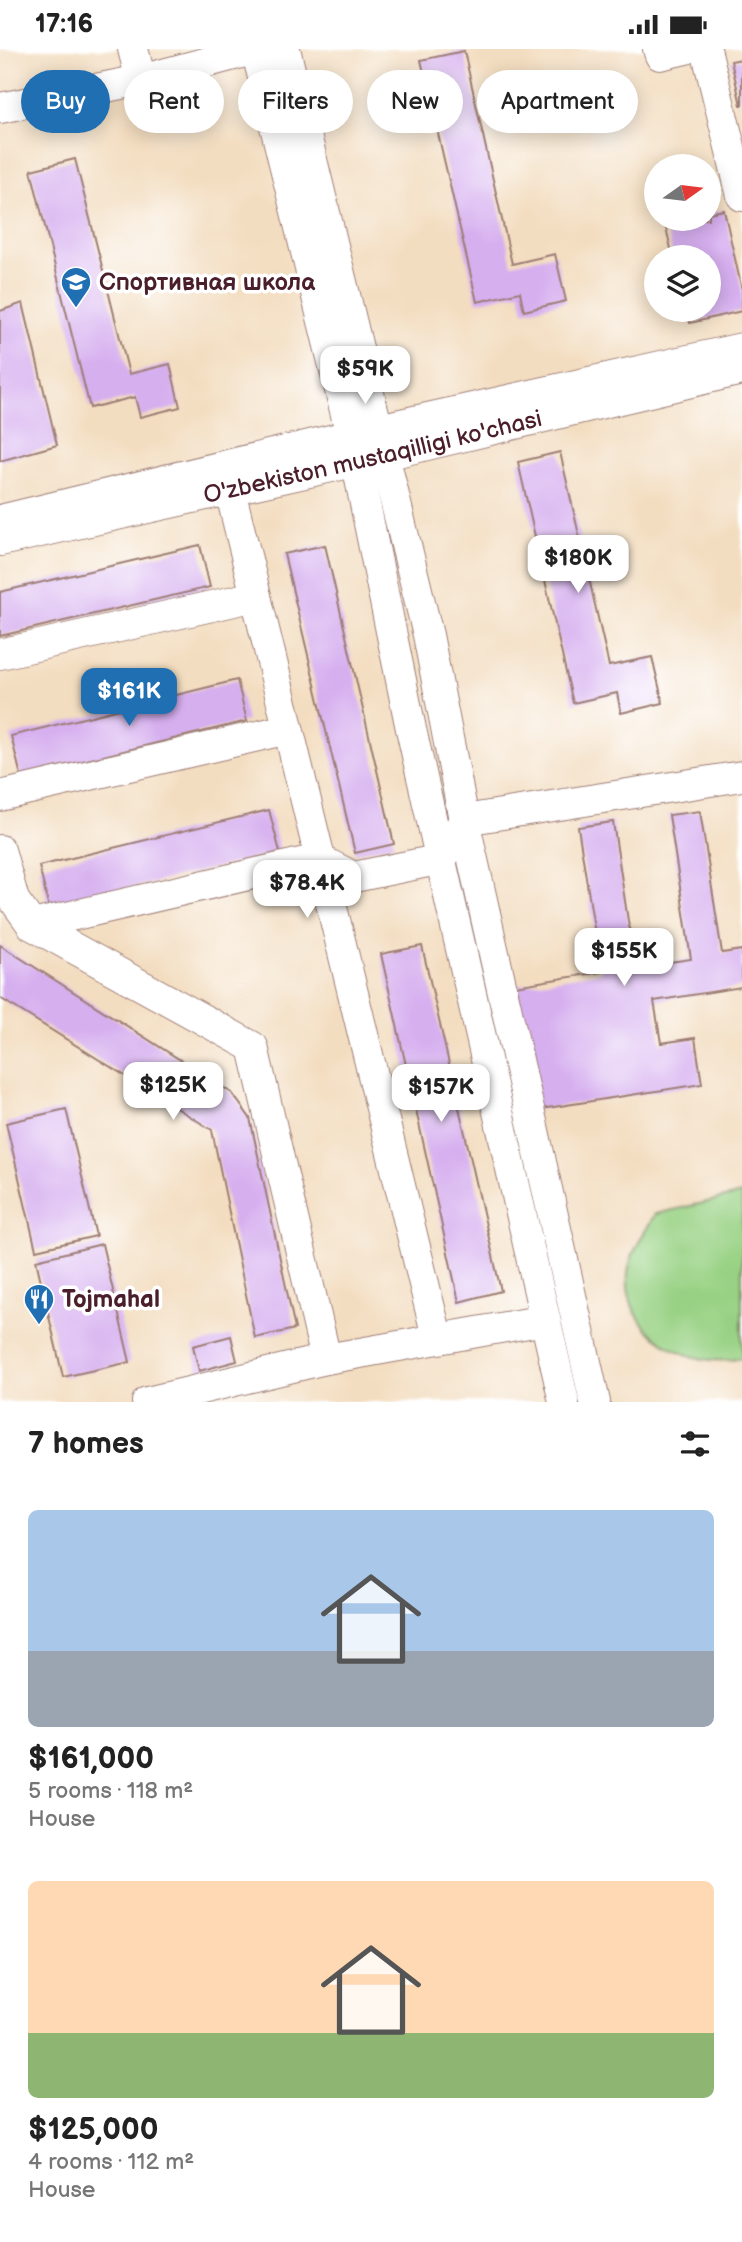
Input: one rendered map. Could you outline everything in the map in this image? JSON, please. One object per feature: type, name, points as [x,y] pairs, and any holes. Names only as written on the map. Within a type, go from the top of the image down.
[{"type":"street","points":[[133,49],[138,70]]},
{"type":"street","points":[[178,70],[256,49],[368,445],[428,635],[464,820],[595,1402]]},
{"type":"street","points":[[285,49],[368,445],[411,729],[564,1402]]},
{"type":"street","points":[[658,49],[660,55],[686,49]]},
{"type":"street","points":[[706,49],[742,196]]},
{"type":"street","points":[[0,109],[124,83]]},
{"type":"street","name":"O'zbekiston mustaqilligi ko'chasi","points":[[0,541],[230,490],[368,445],[742,348]]},
{"type":"street","name":"O'zbekiston mustaqilligi ko'chasi","points":[[0,520],[742,370]]},
{"type":"street","points":[[230,490],[318,859],[437,1337]]},
{"type":"street","points":[[0,654],[256,596]]},
{"type":"street","points":[[0,796],[288,729]]},
{"type":"street","points":[[464,820],[742,776]]},
{"type":"street","points":[[32,925],[318,859],[354,877],[442,859],[464,820]]},
{"type":"street","points":[[0,850],[14,900],[32,925],[253,1047],[326,1359]]},
{"type":"street","points":[[147,1402],[326,1359],[437,1337],[545,1320]]},
{"type":"green space","points":[[742,1194],[742,1358],[722,1361],[701,1359],[663,1343],[647,1329],[636,1313],[629,1294],[628,1273],[639,1242],[655,1214]]},
{"type":"building","points":[[464,51],[477,109],[477,133],[482,133],[512,264],[555,254],[566,301],[524,311],[520,292],[477,302],[438,133],[463,133],[463,70],[423,70],[421,60]]},
{"type":"building","points":[[742,59],[742,105],[741,105],[731,61]]},
{"type":"building","points":[[75,159],[129,374],[170,364],[180,407],[140,417],[135,397],[90,408],[31,170]]},
{"type":"building","points":[[724,210],[742,290],[742,311],[721,316],[721,245],[670,245],[667,231],[721,231],[721,211]]},
{"type":"building","points":[[23,303],[57,445],[0,461],[0,311]]},
{"type":"building","points":[[560,452],[609,666],[652,657],[663,703],[621,713],[617,693],[573,703],[518,462]]},
{"type":"building","points":[[200,545],[210,587],[0,636],[0,592]]},
{"type":"building","points":[[325,545],[394,844],[355,853],[284,554]]},
{"type":"building","points":[[237,680],[247,721],[21,776],[11,736]]},
{"type":"building","points":[[269,810],[280,852],[49,908],[39,866]]},
{"type":"building","points":[[700,811],[722,953],[742,950],[742,987],[654,1001],[661,1043],[695,1038],[702,1084],[534,1110],[515,986],[601,972],[578,827],[613,822],[635,967],[691,959],[669,815]]},
{"type":"building","points":[[0,945],[232,1093],[250,1118],[295,1329],[255,1338],[212,1130],[0,998]]},
{"type":"building","points":[[422,946],[501,1291],[459,1302],[381,954]]},
{"type":"building","points":[[66,1109],[96,1236],[36,1250],[6,1123]]},
{"type":"building","points":[[102,1244],[130,1362],[63,1377],[36,1260]]},
{"type":"building","points":[[231,1336],[237,1361],[199,1371],[193,1346]]},
{"type":"place","name":"Спортивная школа","points":[[76,309]]},
{"type":"place","name":"Tojmahal","points":[[39,1326]]}]
